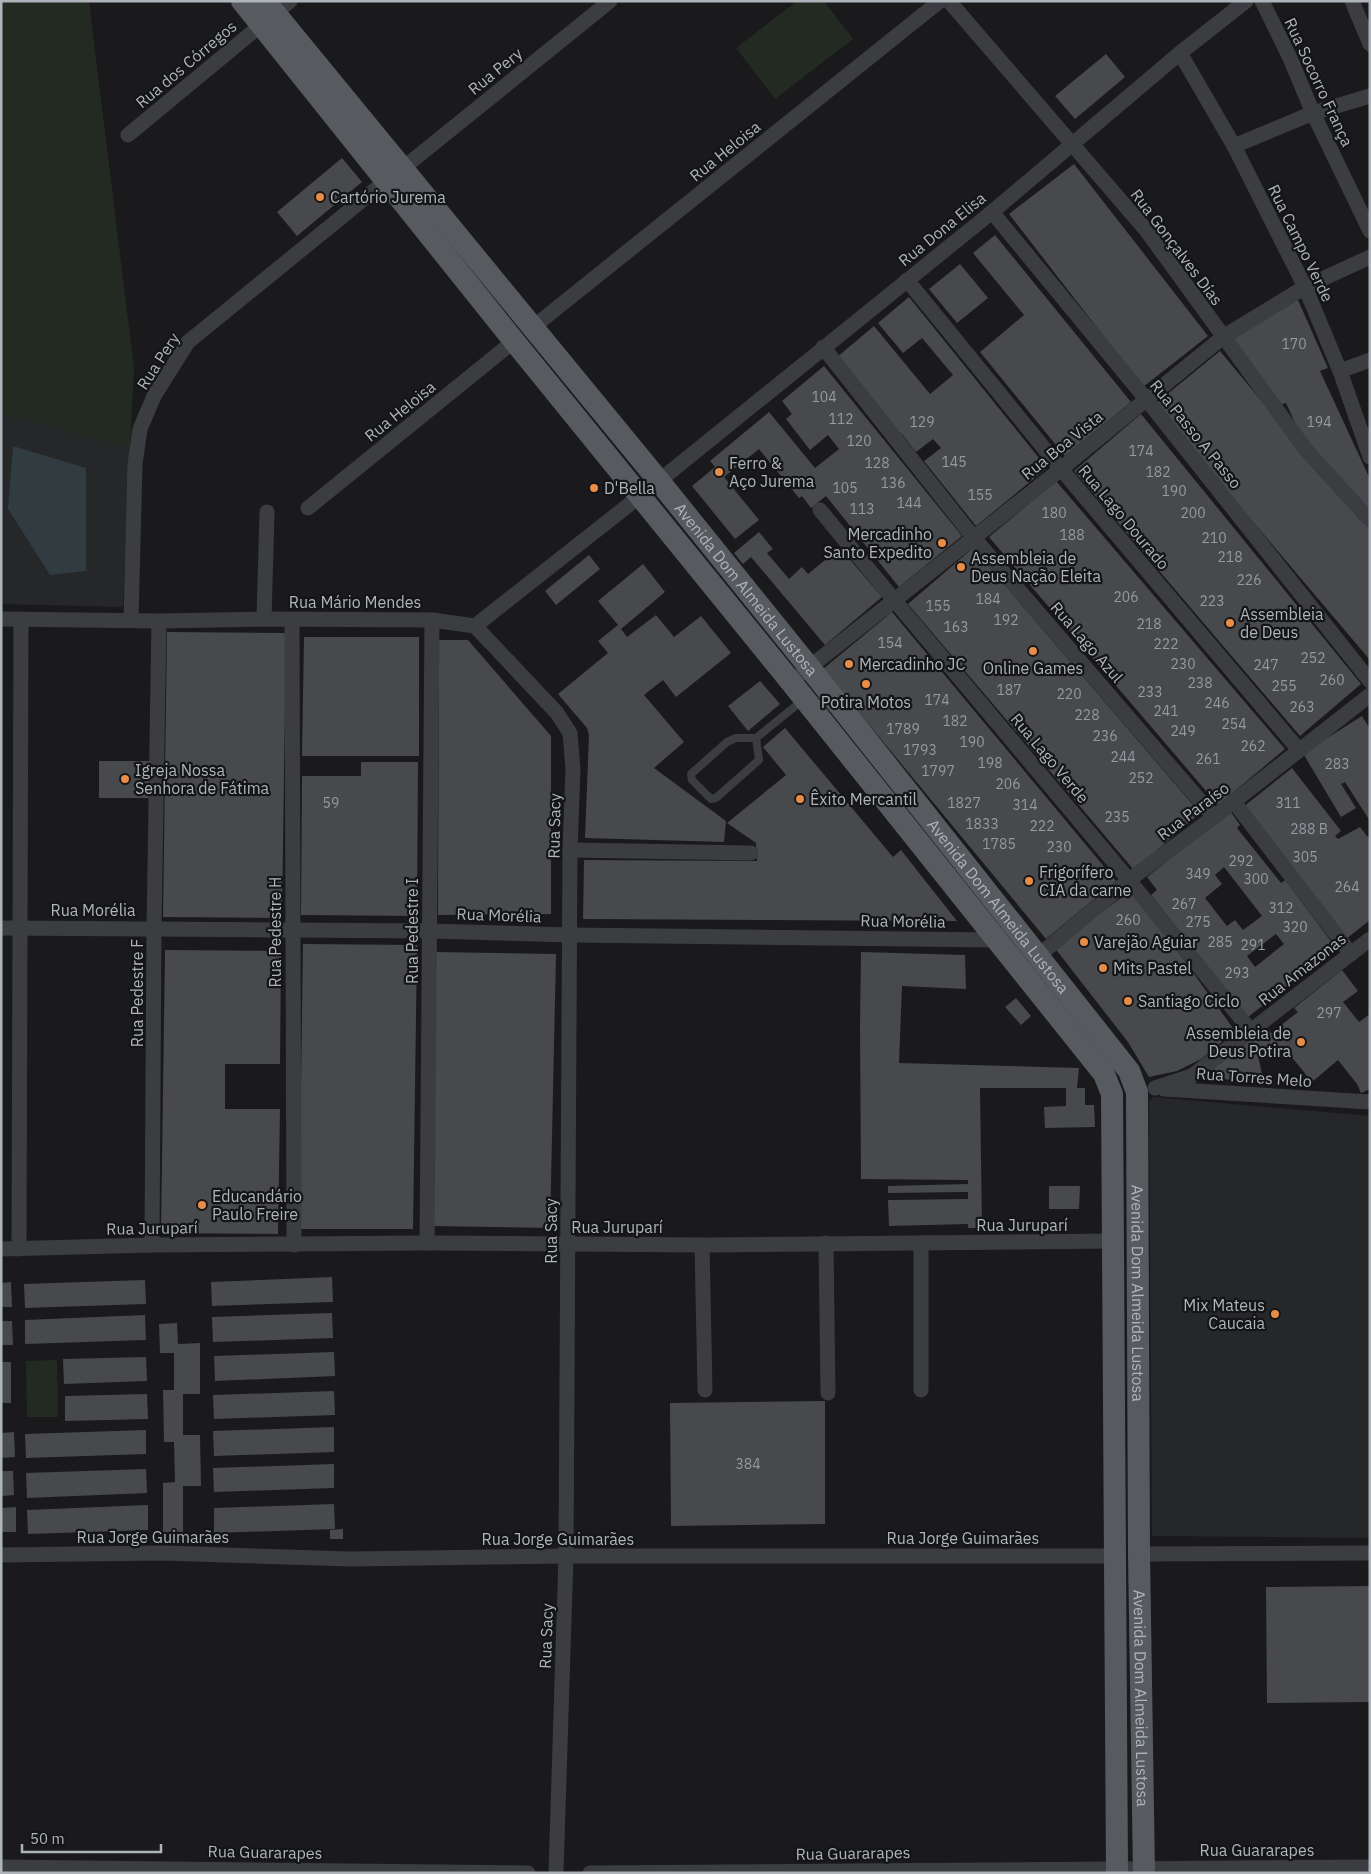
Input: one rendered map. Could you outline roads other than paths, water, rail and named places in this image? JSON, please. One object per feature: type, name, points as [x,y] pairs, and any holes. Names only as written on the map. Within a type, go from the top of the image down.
[{"type":"main road","name":"Avenida Dom Almeida Lustosa","points":[[242,1],[273,10],[394,174],[523,334],[641,495],[1104,1074],[1112,1094],[1117,1870]]},
{"type":"main road","name":"Avenida Dom Almeida Lustosa","points":[[523,334],[659,481],[1146,1090],[1139,1554],[1144,1870]]},
{"type":"main road","points":[[964,899],[983,886]]},
{"type":"main road","points":[[1116,1626],[1140,1629]]},
{"type":"street","name":"Rua Pery","points":[[131,620],[135,464],[140,429],[154,396],[188,342],[610,1]]},
{"type":"street","name":"Rua Heloisa","points":[[308,508],[940,1]]},
{"type":"street","name":"Rua Gonçalves Días","points":[[949,1],[1146,230],[1306,450],[1370,520]]},
{"type":"street","name":"Rua Dona Elisa","points":[[659,481],[992,212],[1180,53],[1246,1]]},
{"type":"street","name":"Rua Socorro França","points":[[1262,1],[1290,58],[1313,113],[1370,230]]},
{"type":"street","points":[[1352,1],[1370,44]]},
{"type":"street","name":"Rua dos Córregos","points":[[128,135],[273,10]]},
{"type":"street","name":"Rua Campo Verde","points":[[1180,53],[1234,146],[1305,286],[1340,371],[1370,458]]},
{"type":"street","points":[[1234,146],[1313,113],[1370,96]]},
{"type":"street","name":"Rua Passo A Passo","points":[[992,212],[1146,399],[1370,680]]},
{"type":"street","name":"Rua Boa Vista","points":[[798,690],[809,667],[1061,469],[1223,336],[1305,286],[1370,257]]},
{"type":"street","name":"Rua Lago Dourado","points":[[907,280],[1061,469],[1299,750]]},
{"type":"street","name":"Rua Lago Azul","points":[[822,348],[974,538],[1214,816]]},
{"type":"street","points":[[1340,371],[1370,360]]},
{"type":"street","points":[[475,626],[659,481]]},
{"type":"street","name":"Rua Lago Verde","points":[[820,510],[1130,880],[1251,1031]]},
{"type":"street","points":[[264,619],[267,512]]},
{"type":"street","name":"Rua Mário Mendes","points":[[1,618],[432,620],[475,626]]},
{"type":"street","points":[[19,1249],[21,619]]},
{"type":"street","name":"Rua Pedestre H","points":[[292,619],[294,1244]]},
{"type":"street","name":"Rua Pedestre F","points":[[152,1245],[154,928],[159,620]]},
{"type":"street","name":"Rua Pedestre I","points":[[427,1243],[432,620]]},
{"type":"street","name":"Rua Sacy","points":[[475,626],[557,714],[570,733],[573,769],[570,850],[566,1556],[556,1873]]},
{"type":"street","name":"Rua Paraíso","points":[[1038,956],[1130,880],[1234,802],[1370,695]]},
{"type":"street","points":[[1234,802],[1351,954]]},
{"type":"street","points":[[570,850],[751,853]]},
{"type":"street","name":"Rua Morélia","points":[[1,928],[430,931],[571,935],[995,940]]},
{"type":"street","name":"Rua Amazonas","points":[[1146,1090],[1192,1076],[1370,938]]},
{"type":"street","name":"Rua Torres Melo","points":[[1146,1090],[1370,1102]]},
{"type":"street","name":"Rua Juruparí","points":[[1,1249],[152,1245],[427,1243],[702,1245],[1113,1241]]},
{"type":"street","points":[[826,1243],[828,1393]]},
{"type":"street","points":[[921,1243],[921,1390]]},
{"type":"street","points":[[702,1245],[705,1390]]},
{"type":"street","name":"Rua Jorge Guimarães","points":[[1,1555],[163,1553],[351,1559],[566,1556],[1116,1556]]},
{"type":"street","points":[[1139,1554],[1370,1553]]},
{"type":"street","name":"Rua Guararapes","points":[[1,1867],[528,1873]]},
{"type":"street","name":"Rua Guararapes","points":[[590,1873],[1370,1867]]},
{"type":"lane","points":[[756,738],[759,760],[716,798],[711,799],[692,780],[691,774],[727,742],[736,738],[756,738],[798,690]]},
{"type":"place","name":"Cartório Jurema","points":[[320,197]]},
{"type":"place","name":"Ferro & Aço Jurema","points":[[719,472]]},
{"type":"place","name":"D'Bella","points":[[594,488]]},
{"type":"place","name":"Mercadinho Santo Expedito","points":[[942,543]]},
{"type":"place","name":"Assembleia de Deus Nação Eleita","points":[[961,567]]},
{"type":"place","name":"Assembleia de Deus","points":[[1230,623]]},
{"type":"place","name":"Online Games","points":[[1033,651]]},
{"type":"place","name":"Mercadinho JC","points":[[849,664]]},
{"type":"place","name":"Potira Motos","points":[[866,684]]},
{"type":"place","name":"Igreja Nossa Senhora de Fátima","points":[[125,779]]},
{"type":"place","name":"Êxito Mercantil","points":[[800,799]]},
{"type":"place","name":"Frigorífero CIA da carne","points":[[1029,881]]},
{"type":"place","name":"Varejão Aguiar","points":[[1084,942]]},
{"type":"place","name":"Mits Pastel","points":[[1103,968]]},
{"type":"place","name":"Santiago Ciclo","points":[[1128,1001]]},
{"type":"place","name":"Assembleia de Deus Potira","points":[[1301,1042]]},
{"type":"place","name":"Educandário Paulo Freire","points":[[202,1205]]},
{"type":"place","name":"Mix Mateus Caucaia","points":[[1275,1314]]}]
